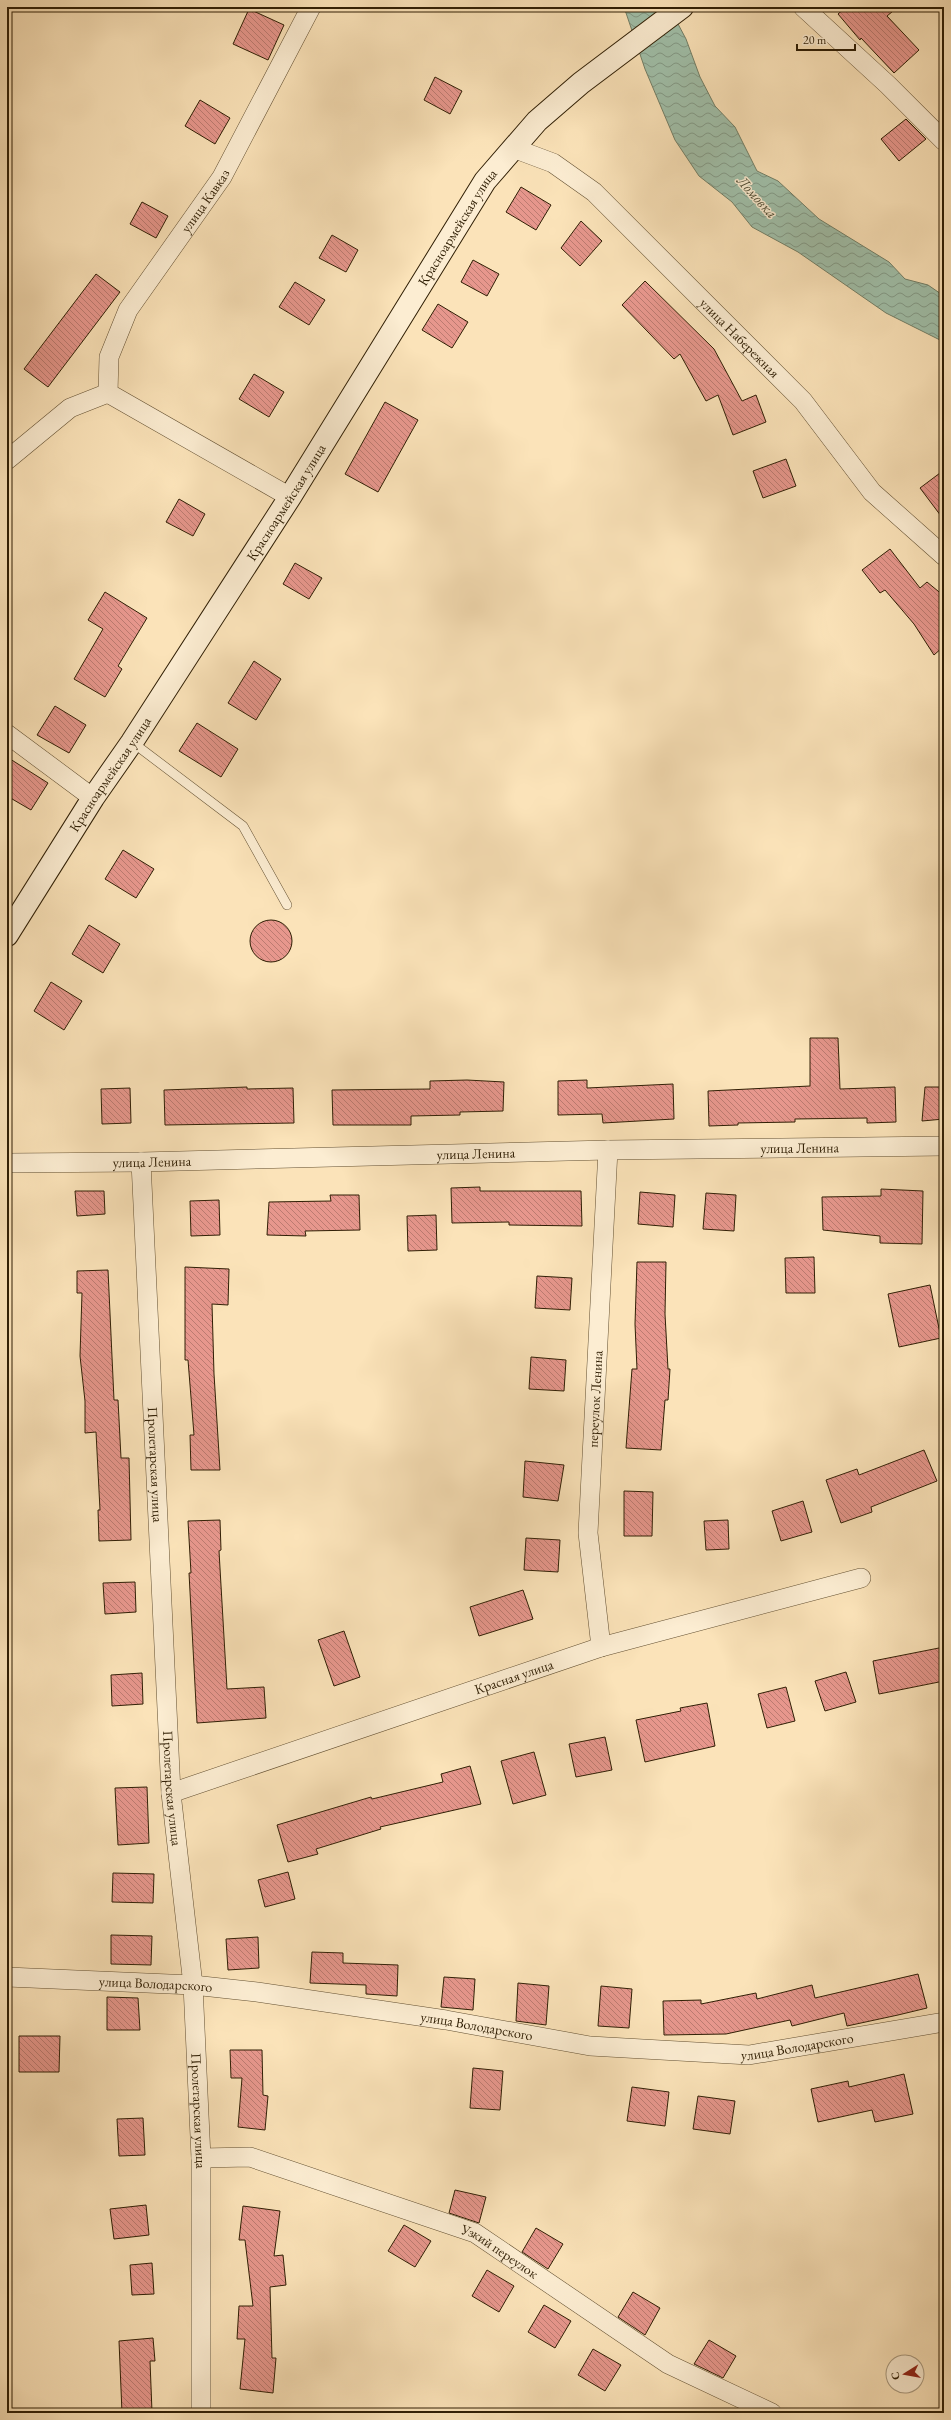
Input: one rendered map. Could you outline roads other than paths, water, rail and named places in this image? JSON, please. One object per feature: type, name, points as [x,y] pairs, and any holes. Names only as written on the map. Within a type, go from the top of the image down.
[{"type":"street","name":"улица Кавказ","points":[[108,393],[109,357],[128,310],[222,177],[310,7]]},
{"type":"street","name":"Красноармейская улица","points":[[7,935],[93,798],[132,742],[290,497],[465,211],[485,181],[537,122],[581,83],[682,7]]},
{"type":"street","points":[[803,7],[888,85],[944,140]]},
{"type":"street","name":"улица Набережная","points":[[513,148],[553,163],[594,192],[804,401],[872,492],[944,556]]},
{"type":"street","points":[[7,460],[70,408],[108,393],[290,497]]},
{"type":"street","points":[[7,734],[93,798]]},
{"type":"street","name":"улица Ленина","points":[[7,1162],[141,1162],[608,1150],[944,1146]]},
{"type":"street","name":"переулок Ленина","points":[[601,1647],[588,1533],[608,1150]]},
{"type":"street","name":"Пролетарская улица","points":[[141,1162],[171,1793],[193,1985],[201,2158],[200,2413]]},
{"type":"street","name":"Красная улица","points":[[171,1793],[601,1647],[861,1578]]},
{"type":"street","name":"улица Володарского","points":[[7,1977],[193,1985],[257,1992],[446,2020],[590,2046],[749,2056],[944,2022]]},
{"type":"street","name":"Узкий переулок","points":[[201,2158],[250,2156],[475,2234],[668,2364],[772,2413]]},
{"type":"lane","points":[[132,742],[243,826],[287,905]]},
{"type":"water","name":"Ломовка","points":[[624,7],[669,7],[686,39],[700,77],[715,106],[735,127],[757,171],[778,181],[819,219],[889,262],[905,279],[928,285],[944,296],[944,342],[886,313],[798,252],[752,227],[732,202],[699,176],[675,140],[645,69]]}]
